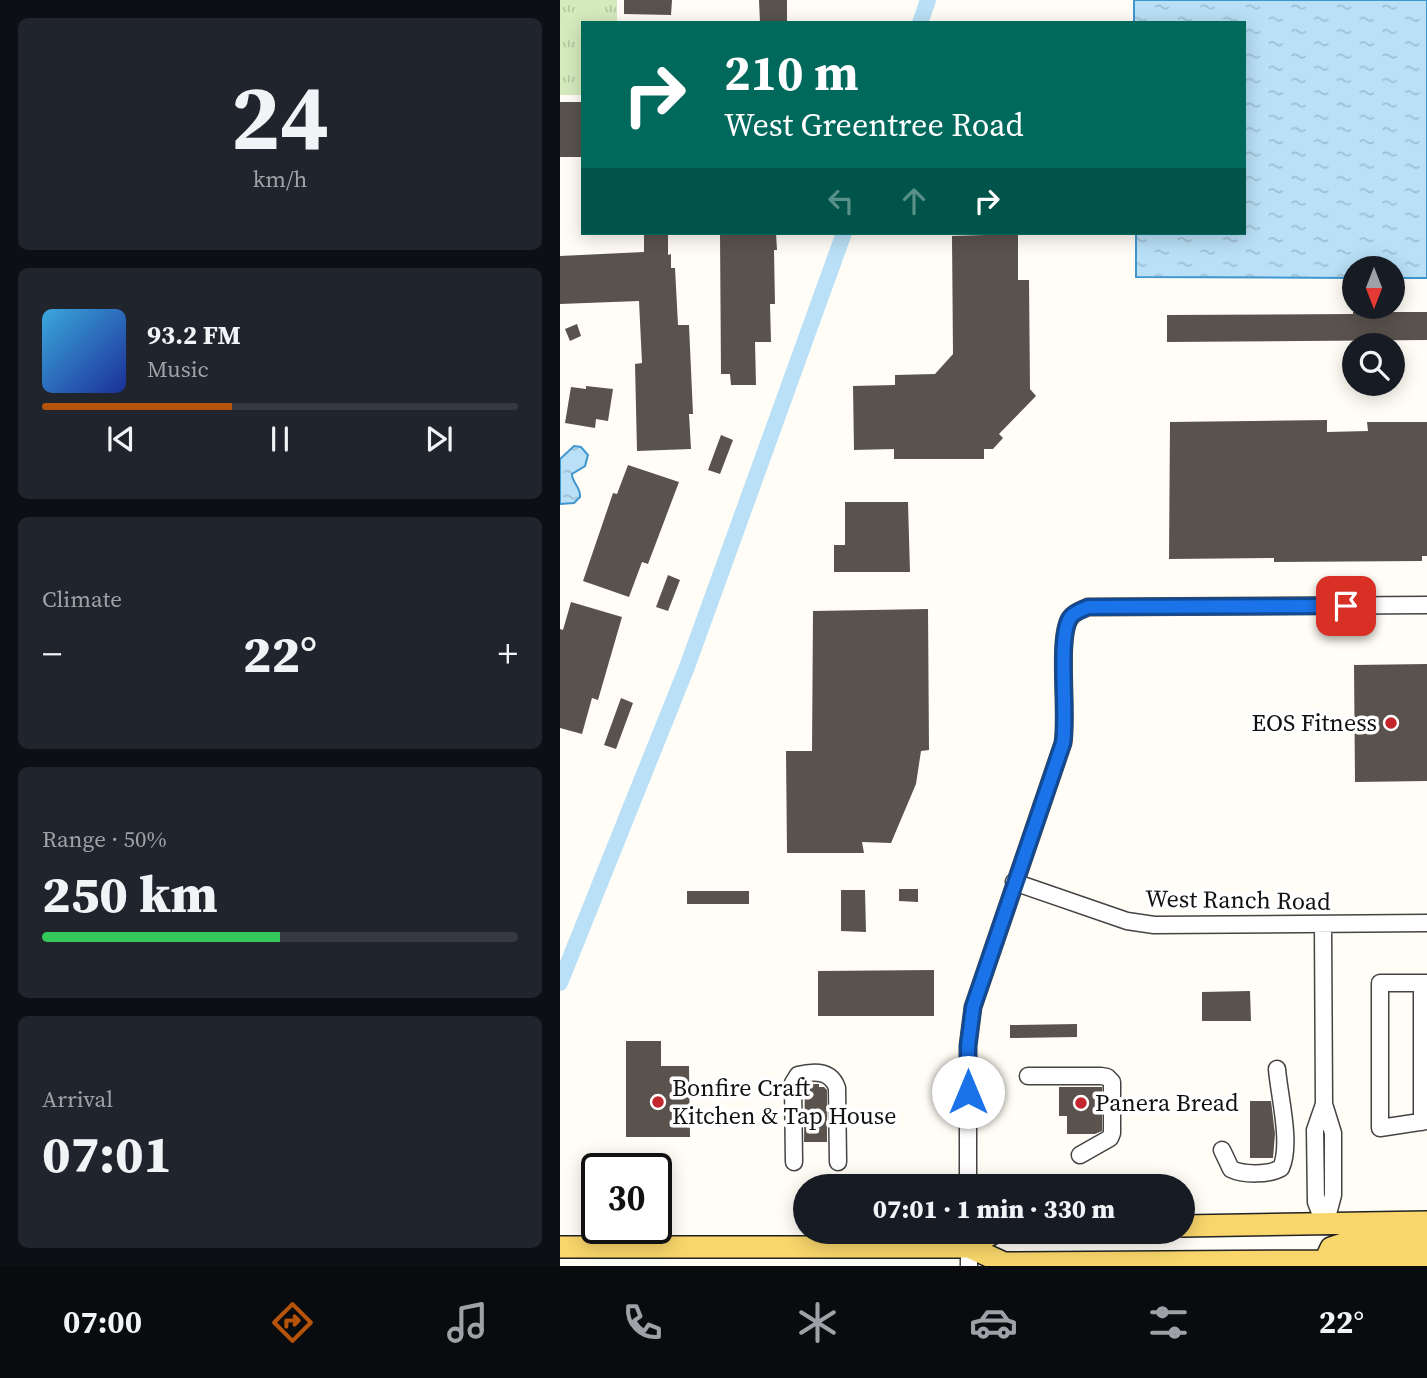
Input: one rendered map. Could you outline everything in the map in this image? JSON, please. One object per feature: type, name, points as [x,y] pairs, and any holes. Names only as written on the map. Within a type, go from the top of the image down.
[{"type":"main road","points":[[1195,1226],[1427,1222]]},
{"type":"main road","points":[[1325,1263],[1331,1248],[1349,1242],[1427,1238]]},
{"type":"main road","points":[[560,1247],[969,1248],[1004,1263],[1325,1263],[1427,1256]]},
{"type":"street","points":[[968,1174],[967,1067],[973,1007],[1063,743],[1066,725],[1064,642],[1070,618],[1088,607],[1427,605]]},
{"type":"street","name":"West Ranch Road","points":[[1014,882],[1127,921],[1154,925],[1427,923]]},
{"type":"street","points":[[1322,925],[1324,1104],[1315,1130],[1316,1202],[1325,1225]]},
{"type":"street","points":[[1380,983],[1424,983],[1424,1122],[1380,1128],[1380,983]]},
{"type":"street","points":[[1222,1150],[1231,1169],[1238,1172],[1274,1172],[1281,1168],[1283,1103],[1277,1069]]},
{"type":"street","points":[[794,1162],[793,1083],[797,1075],[809,1072],[828,1074],[834,1079],[837,1088],[838,1162]]},
{"type":"street","points":[[1028,1076],[1101,1076],[1112,1082],[1110,1138],[1080,1155]]},
{"type":"green space","points":[[560,0],[617,0],[617,21],[581,21],[581,95],[560,95]]},
{"type":"water","points":[[1134,0],[1427,0],[1427,278],[1405,278],[1405,256],[1342,256],[1342,278],[1136,277],[1136,235],[1246,235],[1246,21],[1134,21]]},
{"type":"water","points":[[574,446],[581,447],[588,455],[585,466],[572,474],[580,497],[574,503],[560,504],[560,459]]},
{"type":"building","points":[[624,0],[672,0],[671,15],[624,14]]},
{"type":"building","points":[[759,0],[787,0],[787,21],[760,21]]},
{"type":"building","points":[[560,102],[581,102],[581,157],[560,157]]},
{"type":"building","points":[[644,235],[668,235],[668,255],[671,254],[671,268],[675,268],[678,325],[689,325],[693,414],[689,414],[691,449],[637,451],[635,364],[642,363],[639,301],[560,304],[560,256],[644,252]]},
{"type":"building","points":[[720,235],[776,235],[775,304],[770,304],[771,342],[755,342],[756,385],[731,385],[730,374],[721,374]]},
{"type":"building","points":[[1018,235],[1018,280],[1029,280],[1030,389],[1036,396],[999,434],[1003,438],[993,449],[984,449],[984,459],[894,459],[894,449],[854,450],[853,386],[895,385],[895,375],[935,374],[953,354],[952,236]]},
{"type":"building","points":[[1405,312],[1427,312],[1427,340],[1405,340],[1405,333],[1342,333],[1342,341],[1167,342],[1167,315],[1342,314],[1342,319],[1405,319]]},
{"type":"building","points":[[577,324],[581,336],[570,341],[565,329]]},
{"type":"building","points":[[586,386],[613,389],[608,421],[596,419],[595,428],[565,423],[571,387],[586,389]]},
{"type":"building","points":[[1327,420],[1327,432],[1368,431],[1367,422],[1427,422],[1427,556],[1422,556],[1422,561],[1274,562],[1274,558],[1169,559],[1170,422]]},
{"type":"building","points":[[721,435],[733,440],[720,474],[708,470]]},
{"type":"building","points":[[628,465],[679,482],[648,564],[642,562],[629,597],[583,581],[613,493],[617,494]]},
{"type":"building","points":[[845,502],[908,502],[910,572],[834,572],[834,545],[845,545]]},
{"type":"building","points":[[668,575],[680,580],[668,611],[656,607]]},
{"type":"building","points":[[571,602],[622,617],[598,700],[592,698],[582,734],[560,728],[560,629],[563,630]]},
{"type":"building","points":[[928,609],[929,750],[921,751],[916,784],[891,843],[862,842],[864,853],[787,853],[786,751],[812,751],[813,611]]},
{"type":"building","name":"EOS Fitness","points":[[1427,664],[1427,781],[1355,782],[1354,665]]},
{"type":"building","points":[[621,698],[633,703],[616,749],[604,745]]},
{"type":"building","points":[[899,889],[918,889],[918,902],[899,901]]},
{"type":"building","points":[[841,890],[865,890],[866,932],[841,931]]},
{"type":"building","points":[[687,891],[749,891],[749,904],[687,904]]},
{"type":"building","points":[[934,970],[934,1016],[818,1016],[818,971]]},
{"type":"building","points":[[1250,991],[1251,1021],[1202,1021],[1202,992]]},
{"type":"building","points":[[1077,1024],[1077,1037],[1010,1038],[1010,1025]]},
{"type":"building","name":"Bonfire Craft Kitchen & Tap House","points":[[626,1041],[661,1041],[661,1066],[689,1066],[690,1137],[626,1137]]},
{"type":"building","points":[[805,1084],[819,1084],[819,1087],[827,1090],[827,1142],[804,1142]]},
{"type":"building","name":"Panera Bread","points":[[1059,1087],[1102,1087],[1102,1131],[1095,1134],[1067,1134],[1067,1116],[1059,1116]]},
{"type":"building","points":[[1250,1101],[1271,1101],[1275,1134],[1273,1158],[1250,1158]]},
{"type":"waterway","points":[[921,21],[928,0]]},
{"type":"waterway","points":[[560,983],[687,667],[843,235]]},
{"type":"place","name":"EOS Fitness","points":[[1391,723]]},
{"type":"place","name":"Bonfire Craft Kitchen & Tap House","points":[[658,1102]]},
{"type":"place","name":"Panera Bread","points":[[1081,1103]]},
{"type":"route","points":[[968,1092],[968,1046],[973,1007],[1063,743],[1066,725],[1064,642],[1070,618],[1088,607],[1346,606]]}]
